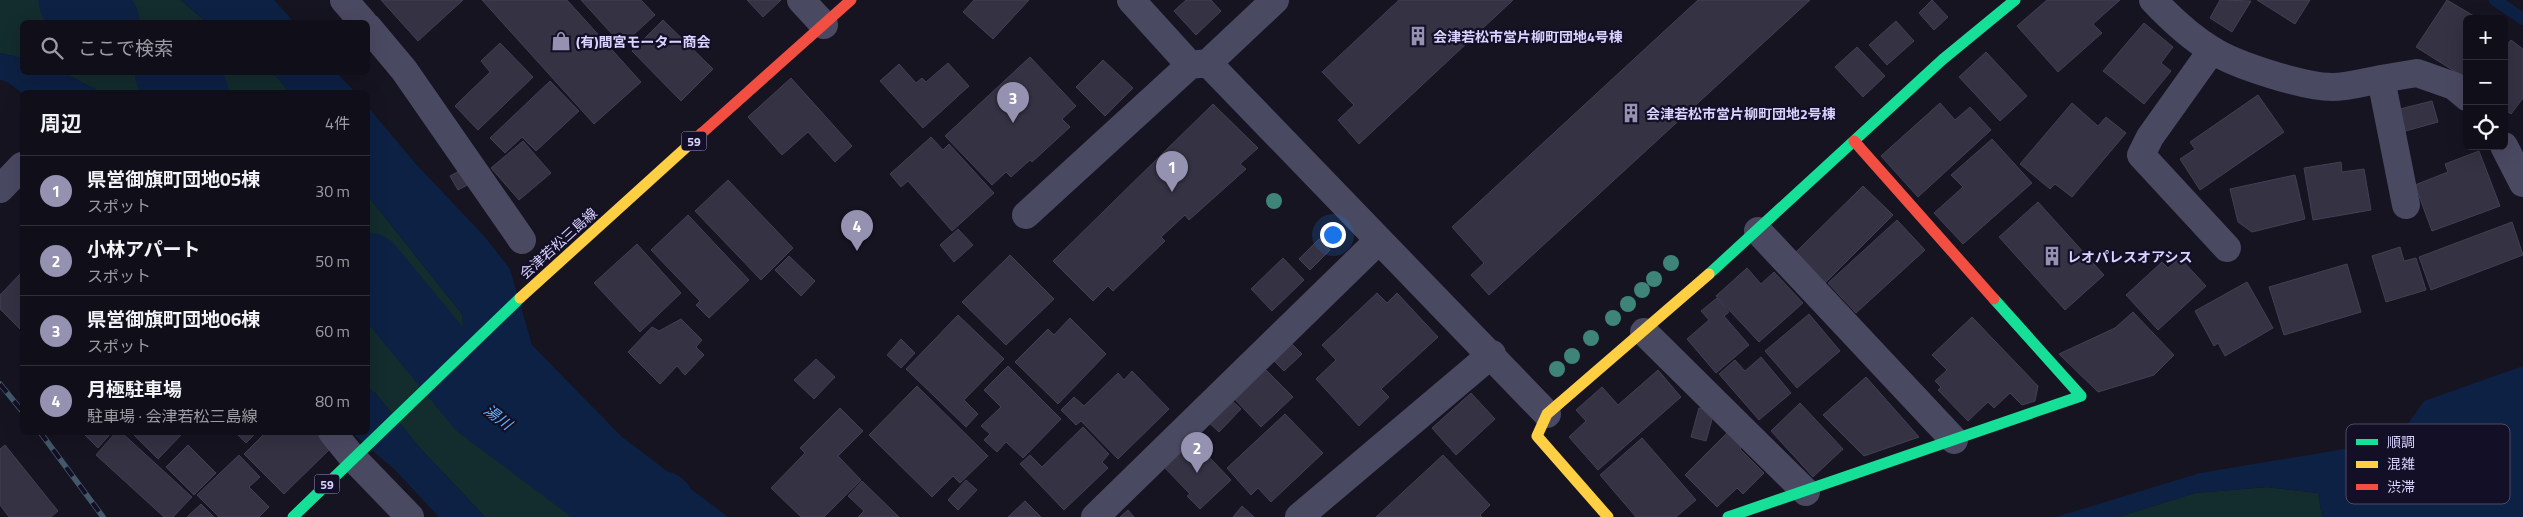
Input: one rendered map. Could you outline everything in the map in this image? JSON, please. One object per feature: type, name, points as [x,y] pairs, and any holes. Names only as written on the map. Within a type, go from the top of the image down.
[{"type":"street","points":[[344,0],[361,20]]},
{"type":"street","points":[[801,0],[824,25]]},
{"type":"street","name":"会津若松三島線","points":[[293,517],[536,282],[851,0]]},
{"type":"street","points":[[1132,0],[1492,354],[1547,414]]},
{"type":"street","points":[[1026,215],[1275,0]]},
{"type":"street","points":[[1608,517],[1537,436],[1547,414],[1644,332],[1758,231],[1942,60],[2015,0]]},
{"type":"street","points":[[2153,0],[2167,15],[2212,50],[2271,74],[2302,83],[2332,87],[2417,73],[2454,86],[2463,94]]},
{"type":"street","points":[[370,29],[404,70],[522,240]]},
{"type":"street","points":[[2212,50],[2150,137],[2141,156],[2227,248]]},
{"type":"street","points":[[2381,79],[2406,205]]},
{"type":"street","points":[[1728,517],[1806,492],[2081,396],[1854,142]]},
{"type":"street","points":[[2506,150],[2523,183]]},
{"type":"street","points":[[0,190],[20,168]]},
{"type":"street","points":[[1758,231],[1954,440]]},
{"type":"street","points":[[1095,517],[1378,241]]},
{"type":"street","points":[[1644,332],[1806,492]]},
{"type":"street","points":[[1299,517],[1492,354]]},
{"type":"street","points":[[335,435],[357,454],[410,517]]},
{"type":"green space","points":[[0,0],[181,0],[204,20],[20,20],[20,58],[0,53]]},
{"type":"green space","points":[[68,75],[273,75],[277,77],[287,90],[96,90]]},
{"type":"green space","points":[[370,199],[462,314],[469,400],[505,412],[539,415],[577,441],[624,517],[485,517],[419,447],[370,389]]},
{"type":"green space","points":[[2267,487],[2318,493],[2322,517],[2118,517],[2195,493]]},
{"type":"water","points":[[181,0],[274,0],[292,20],[204,20]]},
{"type":"water","points":[[0,53],[20,58],[20,75],[68,75],[96,90],[20,90],[20,92],[7,82],[0,80]]},
{"type":"water","points":[[273,75],[339,75],[353,90],[287,90],[277,77]]},
{"type":"water","points":[[370,109],[415,163],[484,236],[510,269],[532,345],[622,437],[728,517],[624,517],[577,441],[539,415],[505,412],[469,400],[462,314],[370,199]]},
{"type":"water","points":[[2523,366],[2523,517],[2322,517],[2318,493],[2267,487],[2195,493],[2118,517],[2056,517],[2200,473],[2346,449],[2346,504],[2510,504],[2510,424],[2408,424],[2424,401]]},
{"type":"water","points":[[370,389],[419,447],[485,517],[439,517],[395,470],[354,435],[370,435]]},
{"type":"building","points":[[381,0],[463,0],[418,41]]},
{"type":"building","name":"(有)間宮モーター商会","points":[[482,0],[567,0],[641,82],[594,124]]},
{"type":"building","points":[[581,0],[641,0],[655,15],[622,45]]},
{"type":"building","points":[[747,0],[781,0],[763,17]]},
{"type":"building","points":[[974,0],[1029,0],[993,39],[963,12]]},
{"type":"building","points":[[1186,0],[1211,0],[1221,11],[1196,35],[1174,11]]},
{"type":"building","name":"会津若松市営片柳町団地4号棟","points":[[1399,0],[1513,0],[1359,144],[1338,120],[1354,105],[1322,72]]},
{"type":"building","name":"会津若松市営片柳町団地2号棟","points":[[1698,0],[1810,0],[1489,295],[1471,275],[1484,263],[1452,227]]},
{"type":"building","points":[[1932,0],[1948,17],[1934,30],[1919,13]]},
{"type":"building","points":[[2047,0],[2120,0],[2093,24],[2102,33],[2058,72],[2017,26]]},
{"type":"building","points":[[2220,0],[2251,1],[2232,32],[2210,18]]},
{"type":"building","points":[[2257,0],[2310,0],[2295,24]]},
{"type":"building","points":[[2447,0],[2472,15],[2463,15],[2463,77],[2416,47]]},
{"type":"building","points":[[663,20],[713,69],[681,101],[632,51]]},
{"type":"building","points":[[1896,21],[1914,41],[1887,65],[1869,45]]},
{"type":"building","points":[[2144,23],[2173,47],[2161,63],[2171,71],[2144,104],[2103,71]]},
{"type":"building","points":[[2511,40],[2523,49],[2523,98],[2511,114],[2508,112],[2508,43]]},
{"type":"building","points":[[500,43],[533,77],[478,130],[455,106],[490,72],[481,61]]},
{"type":"building","points":[[1857,47],[1885,76],[1863,97],[1835,67]]},
{"type":"building","points":[[1986,52],[2027,96],[2000,121],[1959,77]]},
{"type":"building","points":[[1030,57],[1076,106],[1062,119],[1070,127],[1032,162],[1030,160],[1011,177],[1006,172],[992,185],[945,136]]},
{"type":"building","points":[[1103,60],[1133,88],[1105,116],[1076,87]]},
{"type":"building","points":[[948,63],[969,86],[923,128],[880,81],[899,64],[916,83],[922,78],[926,82]]},
{"type":"building","points":[[791,78],[852,146],[835,162],[808,132],[782,155],[748,117]]},
{"type":"building","points":[[550,81],[579,111],[536,151],[522,137],[505,153],[490,138]]},
{"type":"building","points":[[2258,95],[2284,132],[2200,190],[2180,159],[2195,149],[2190,142]]},
{"type":"building","points":[[2432,101],[2438,122],[2402,132],[2396,110]]},
{"type":"building","points":[[1940,103],[1955,120],[1970,107],[1991,130],[1918,197],[1881,156]]},
{"type":"building","points":[[2072,103],[2098,126],[2106,117],[2126,133],[2072,197],[2055,184],[2050,189],[2020,164]]},
{"type":"building","points":[[1213,104],[1258,148],[1240,164],[1246,169],[1189,220],[1185,215],[1161,237],[1165,241],[1113,291],[1108,286],[1093,301],[1053,261]]},
{"type":"building","points":[[931,137],[943,150],[949,144],[994,193],[952,231],[908,181],[901,187],[890,174]]},
{"type":"building","points":[[1992,139],[2032,183],[1963,244],[1934,213],[1963,187],[1951,175]]},
{"type":"building","points":[[523,141],[551,173],[519,200],[491,168]]},
{"type":"building","points":[[2479,151],[2500,206],[2432,231],[2415,185],[2448,172],[2445,164]]},
{"type":"building","points":[[2341,162],[2342,172],[2364,169],[2371,210],[2313,220],[2304,168]]},
{"type":"building","points":[[461,170],[469,184],[458,190],[450,176]]},
{"type":"building","points":[[2295,175],[2305,219],[2252,232],[2238,222],[2230,189]]},
{"type":"building","points":[[728,180],[793,248],[761,280],[695,211]]},
{"type":"building","points":[[1863,186],[1893,215],[1824,284],[1794,254]]},
{"type":"building","name":"レオパレスオアシス","points":[[2038,202],[2104,275],[2065,310],[1999,237]]},
{"type":"building","points":[[688,215],[749,280],[709,318],[696,305],[700,301],[651,250]]},
{"type":"building","points":[[1897,220],[1925,250],[1856,313],[1828,283]]},
{"type":"building","points":[[2512,222],[2523,255],[2431,290],[2419,257]]},
{"type":"building","points":[[958,229],[973,245],[954,262],[940,245]]},
{"type":"building","points":[[1319,239],[1330,250],[1310,270],[1299,259]]},
{"type":"building","points":[[637,244],[681,293],[640,332],[594,283]]},
{"type":"building","points":[[2400,247],[2404,261],[2416,258],[2426,290],[2386,302],[2372,256]]},
{"type":"building","points":[[1010,255],[1054,299],[1006,345],[962,302]]},
{"type":"building","points":[[789,256],[815,281],[801,296],[775,270]]},
{"type":"building","points":[[1283,258],[1304,280],[1272,311],[1251,289]]},
{"type":"building","points":[[2180,258],[2206,286],[2158,330],[2126,295],[2162,262],[2168,268]]},
{"type":"building","points":[[2347,264],[2361,312],[2284,335],[2269,287]]},
{"type":"building","points":[[1747,268],[1761,284],[1774,272],[1803,303],[1759,342],[1716,296]]},
{"type":"building","points":[[20,274],[20,329],[0,309],[0,295]]},
{"type":"building","points":[[2247,282],[2273,328],[2225,356],[2218,343],[2214,346],[2195,311]]},
{"type":"building","points":[[1377,293],[1387,303],[1397,293],[1438,337],[1381,389],[1389,397],[1359,426],[1316,379],[1336,360],[1322,345]]},
{"type":"building","points":[[1717,298],[1729,312],[1724,316],[1749,345],[1716,373],[1687,339],[1709,320],[1701,311]]},
{"type":"building","points":[[2133,312],[2174,355],[2154,375],[2098,392],[2059,354],[2115,328]]},
{"type":"building","points":[[1809,314],[1840,351],[1797,388],[1765,351]]},
{"type":"building","points":[[958,315],[1004,359],[964,400],[978,414],[966,427],[906,369]]},
{"type":"building","points":[[1972,317],[2038,386],[2035,401],[2022,405],[2010,393],[1994,408],[1988,402],[1968,421],[1938,390],[1941,387],[1935,381],[1947,370],[1932,355]]},
{"type":"building","points":[[1070,318],[1106,354],[1058,404],[1015,362],[1048,329],[1054,335]]},
{"type":"building","points":[[681,319],[702,340],[696,347],[704,355],[685,375],[677,366],[660,384],[628,352],[652,327],[659,331]]},
{"type":"building","points":[[1284,336],[1302,354],[1284,371],[1267,354]]},
{"type":"building","points":[[901,339],[915,353],[901,368],[887,355]]},
{"type":"building","points":[[1761,357],[1791,393],[1759,420],[1719,374],[1735,360],[1745,371]]},
{"type":"building","points":[[816,359],[835,377],[814,399],[794,380]]},
{"type":"building","points":[[1258,362],[1293,397],[1261,427],[1228,392]]},
{"type":"building","points":[[1008,366],[1061,419],[1023,458],[1006,442],[997,452],[984,440],[990,434],[981,426],[1001,407],[984,390]]},
{"type":"building","points":[[1658,370],[1681,397],[1598,470],[1569,437],[1586,421],[1576,410],[1602,387],[1618,405]]},
{"type":"building","points":[[1132,371],[1169,409],[1118,459],[1081,421],[1076,425],[1061,410],[1074,397],[1084,406],[1118,373],[1124,380]]},
{"type":"building","points":[[1866,377],[1919,437],[1864,456],[1823,415]]},
{"type":"building","points":[[917,386],[988,456],[960,483],[953,476],[932,497],[869,435]]},
{"type":"building","points":[[1471,393],[1495,419],[1456,455],[1432,428]]},
{"type":"building","points":[[1227,396],[1241,409],[1219,432],[1205,419]]},
{"type":"building","points":[[1800,403],[1843,449],[1813,477],[1771,431]]},
{"type":"building","points":[[840,408],[863,431],[838,456],[861,480],[824,517],[801,517],[771,488],[805,453],[800,448]]},
{"type":"building","points":[[1699,408],[1714,412],[1706,441],[1691,437]]},
{"type":"building","points":[[1285,414],[1323,453],[1271,502],[1258,488],[1251,495],[1227,468]]},
{"type":"building","points":[[1083,427],[1109,454],[1102,462],[1108,468],[1064,510],[1020,464],[1030,455],[1042,467]]},
{"type":"building","points":[[1728,432],[1742,446],[1740,449],[1764,473],[1743,494],[1737,488],[1717,507],[1685,475]]},
{"type":"building","points":[[85,435],[109,435],[98,448]]},
{"type":"building","points":[[113,435],[124,435],[192,497],[173,517],[164,517],[96,455]]},
{"type":"building","points":[[134,435],[181,435],[158,459]]},
{"type":"building","points":[[238,435],[254,435],[246,443]]},
{"type":"building","points":[[263,435],[325,435],[334,445],[284,494],[244,454]]},
{"type":"building","points":[[1642,438],[1696,500],[1676,517],[1636,517],[1600,475]]},
{"type":"building","points":[[1192,439],[1231,480],[1200,509],[1187,496],[1190,494],[1163,466]]},
{"type":"building","points":[[5,445],[58,511],[51,517],[9,517],[0,505],[0,449]]},
{"type":"building","points":[[188,445],[216,473],[194,495],[166,467]]},
{"type":"building","points":[[239,455],[260,477],[249,487],[269,507],[259,517],[219,517],[197,495]]},
{"type":"building","points":[[1443,455],[1490,505],[1480,515],[1482,517],[1376,517]]},
{"type":"building","points":[[966,480],[977,490],[958,510],[948,500]]},
{"type":"building","points":[[862,481],[899,517],[858,517],[864,511],[848,496]]},
{"type":"building","points":[[1025,501],[1041,517],[1008,517]]},
{"type":"building","points":[[201,504],[214,517],[187,517]]},
{"type":"building","points":[[1242,506],[1254,517],[1233,517]]},
{"type":"building","points":[[1128,510],[1134,517],[1120,517]]},
{"type":"waterway","name":"湯川","points":[[74,0],[101,20]]},
{"type":"waterway","points":[[2495,0],[2523,19]]},
{"type":"waterway","name":"湯川","points":[[173,75],[191,90]]},
{"type":"waterway","name":"湯川","points":[[370,270],[481,405],[592,488],[660,506],[662,517]]},
{"type":"railway","points":[[0,384],[20,409]]},
{"type":"railway","points":[[42,435],[103,517]]},
{"type":"traffic: fast","points":[[1709,274],[1942,60],[2015,0]]},
{"type":"traffic: fast","points":[[293,517],[520,298]]},
{"type":"traffic: fast","points":[[1728,517],[2081,396],[1994,299]]},
{"type":"traffic: slow","points":[[520,298],[702,133]]},
{"type":"traffic: slow","points":[[1608,517],[1537,436],[1547,414],[1709,274]]},
{"type":"traffic: jam","points":[[702,133],[851,0]]},
{"type":"traffic: jam","points":[[1854,141],[1994,299]]},
{"type":"place","name":"会津若松市営片柳町団地4号棟","points":[[1418,36]]},
{"type":"place","name":"(有)間宮モーター商会","points":[[561,41]]},
{"type":"place","name":"会津若松市営片柳町団地2号棟","points":[[1631,113]]},
{"type":"place","name":"県営御旗町団地06棟","points":[[1013,123]]},
{"type":"place","name":"県営御旗町団地05棟","points":[[1172,192]]},
{"type":"place","name":"月極駐車場","points":[[857,251]]},
{"type":"place","name":"レオパレスオアシス","points":[[2052,256]]},
{"type":"place","name":"小林アパート","points":[[1197,473]]}]
